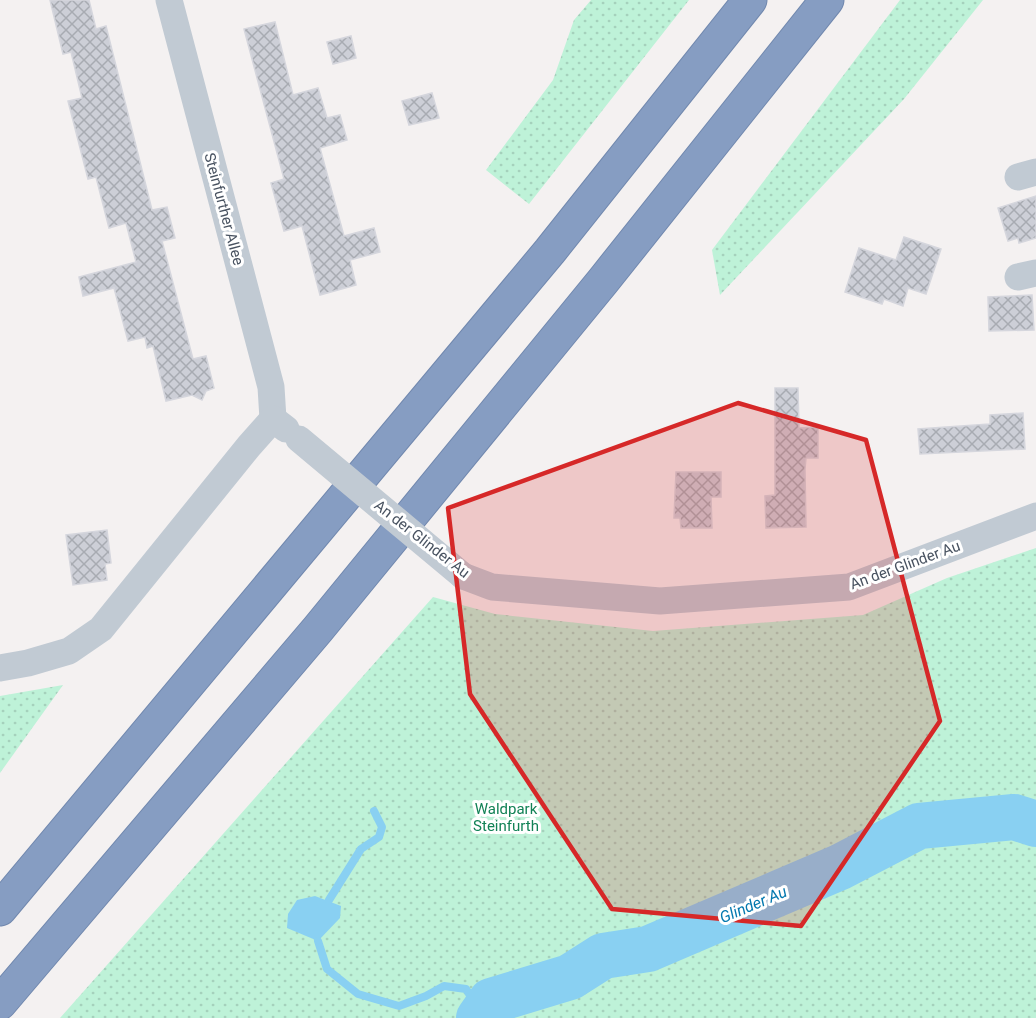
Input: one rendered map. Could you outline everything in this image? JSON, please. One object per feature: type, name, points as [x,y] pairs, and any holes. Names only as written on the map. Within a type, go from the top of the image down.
[{"type":"highway","points":[[0,909],[550,251],[750,0]]},
{"type":"highway","points":[[0,1003],[318,629],[603,281],[827,0]]},
{"type":"street","name":"Steinfurther Allee","points":[[169,0],[271,387],[273,419]]},
{"type":"street","name":"An der Glinder Au","points":[[273,419],[464,576],[492,587],[660,602],[849,587],[1036,516]]},
{"type":"street","points":[[0,668],[28,663],[69,651],[102,629],[273,419]]},
{"type":"highlighted area","points":[[738,403],[866,440],[940,721],[801,926],[612,909],[470,694],[448,508]]},
{"type":"green space","points":[[591,0],[689,0],[529,204],[486,170],[553,80],[574,20]]},
{"type":"green space","points":[[900,0],[983,0],[904,99],[720,295],[712,250]]},
{"type":"green space","name":"Waldpark Steinfurth","points":[[1036,548],[1036,1018],[60,1018],[433,597],[495,614],[653,631],[863,615],[947,578]]},
{"type":"green space","points":[[63,685],[0,773],[0,696]]},
{"type":"water","points":[[315,896],[341,906],[340,918],[318,941],[287,928],[288,914],[297,900]]},
{"type":"building","points":[[50,0],[89,0],[96,29],[106,26],[152,210],[167,207],[175,238],[162,241],[193,359],[206,356],[214,388],[206,391],[202,400],[192,395],[166,401],[153,346],[147,348],[145,337],[128,341],[114,288],[83,296],[79,277],[136,262],[126,223],[109,228],[96,177],[88,179],[68,101],[82,98],[71,52],[63,54]]},
{"type":"building","points":[[275,22],[293,95],[318,88],[327,118],[340,115],[347,140],[320,148],[344,236],[374,228],[380,252],[350,260],[356,285],[320,295],[302,226],[284,231],[271,183],[284,179],[244,29]]},
{"type":"building","points":[[351,36],[356,58],[333,64],[327,42]]},
{"type":"building","points":[[432,93],[439,118],[409,125],[402,101]]},
{"type":"building","points":[[1036,196],[1036,238],[1019,243],[1018,238],[1008,241],[998,208]]},
{"type":"building","points":[[904,237],[941,249],[926,294],[908,288],[903,306],[884,299],[882,304],[845,292],[859,248],[896,260]]},
{"type":"building","points":[[1032,295],[1034,330],[989,331],[988,297]]},
{"type":"building","points":[[775,388],[798,388],[799,428],[818,427],[818,458],[806,458],[806,527],[766,528],[765,496],[775,495]]},
{"type":"building","points":[[1023,413],[1025,449],[920,454],[918,429],[990,424],[990,415]]},
{"type":"building","points":[[676,472],[721,472],[721,497],[711,497],[712,528],[681,528],[680,518],[674,518]]},
{"type":"building","points":[[107,530],[111,563],[105,564],[107,580],[73,585],[66,535]]},
{"type":"waterway","points":[[329,900],[361,849],[379,837],[382,827],[374,811]]},
{"type":"waterway","name":"Glinder Au","points":[[479,1018],[491,1001],[570,977],[603,956],[648,949],[840,867],[919,826],[1014,817],[1036,824]]},
{"type":"waterway","points":[[318,941],[327,969],[358,994],[399,1006],[426,996],[444,986],[466,989],[475,1003],[477,1018]]}]
